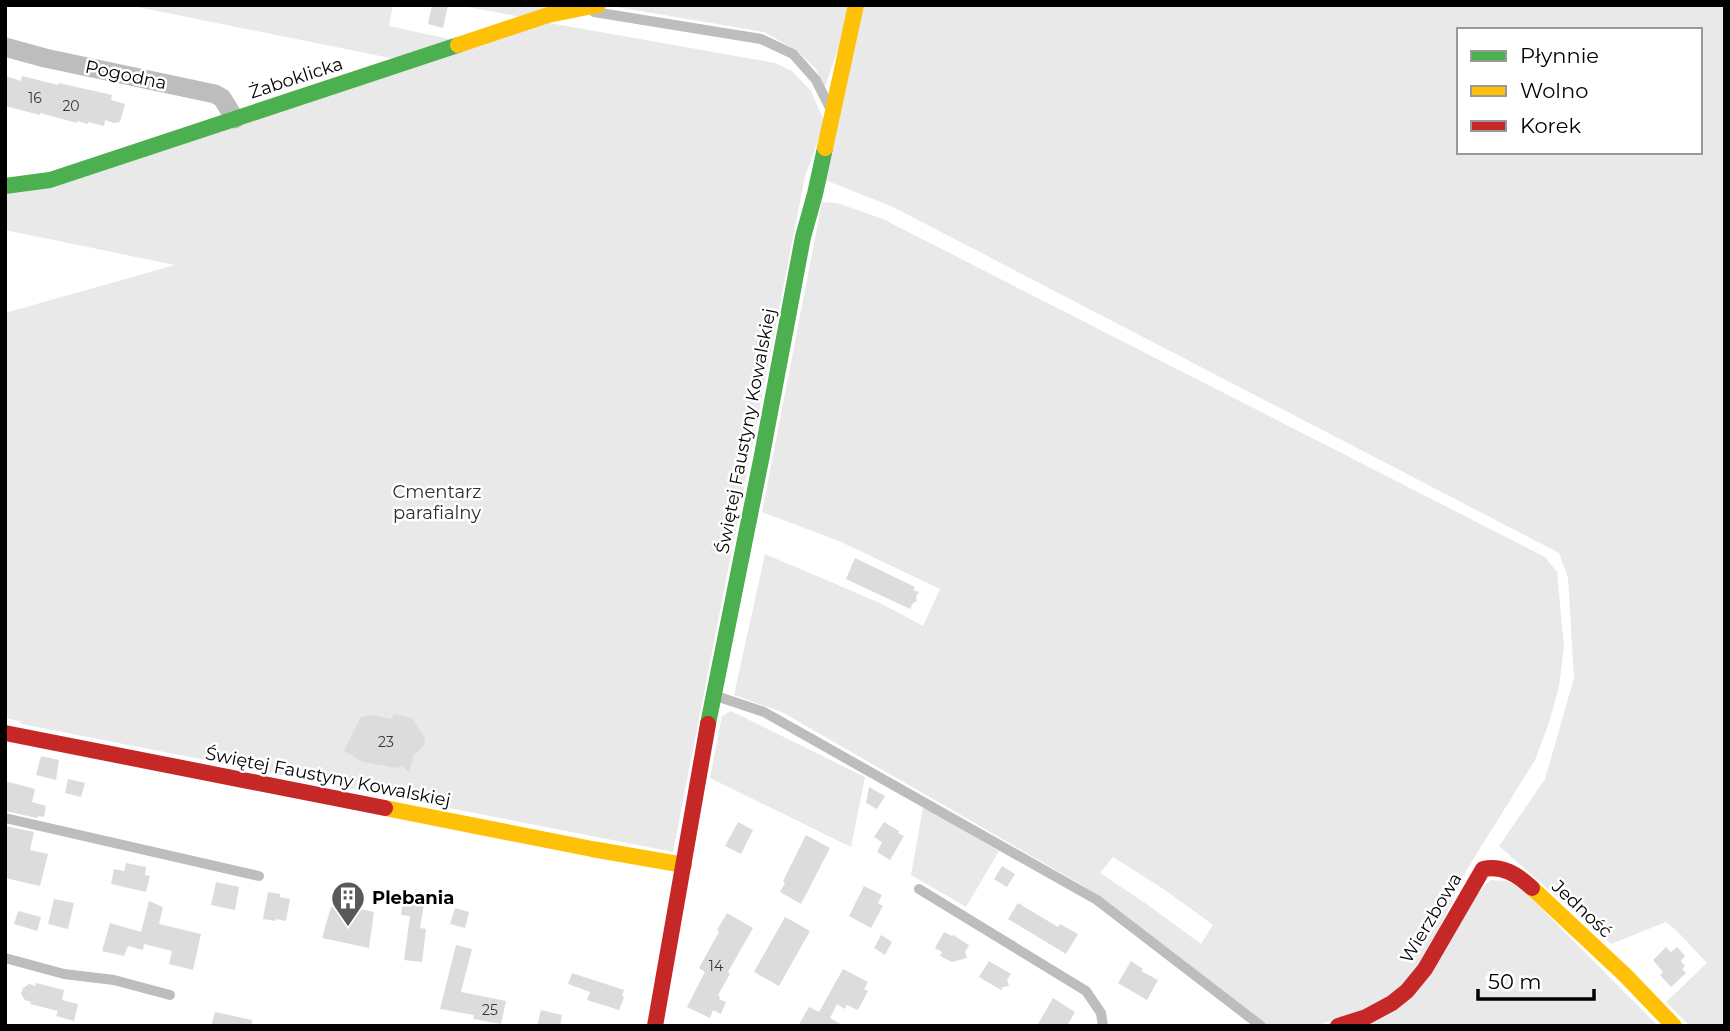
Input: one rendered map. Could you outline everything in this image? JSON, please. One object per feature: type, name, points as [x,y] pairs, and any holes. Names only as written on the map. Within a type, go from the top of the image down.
[{"type":"street","name":"Żaboklicka","points":[[5,186],[50,180],[548,15],[598,5]]},
{"type":"street","name":"Świętej Faustyny Kowalskiej","points":[[655,1026],[714,696],[803,237],[815,194],[856,5]]},
{"type":"street","name":"Pogodna","points":[[5,47],[215,94],[222,98],[235,119]]},
{"type":"street","name":"Świętej Faustyny Kowalskiej","points":[[5,733],[684,866]]},
{"type":"street","name":"Jedność","points":[[1483,869],[1490,867],[1508,870],[1522,879],[1625,975],[1675,1026]]},
{"type":"street","name":"Wierzbowa","points":[[1338,1026],[1366,1017],[1392,1003],[1407,991],[1425,969],[1483,869]]},
{"type":"lane","points":[[580,9],[761,39],[793,54],[816,80],[832,113]]},
{"type":"lane","points":[[714,696],[764,712],[1078,888],[1261,1026]]},
{"type":"lane","points":[[5,818],[259,876]]},
{"type":"lane","points":[[919,889],[1086,991],[1101,1013],[1103,1026]]},
{"type":"lane","points":[[5,958],[64,974],[114,981],[170,995]]},
{"type":"green space","points":[[128,5],[393,5],[389,26],[458,41],[400,60]]},
{"type":"green space","points":[[456,5],[570,5],[522,17]]},
{"type":"green space","points":[[853,5],[825,87],[816,69],[796,50],[764,32],[611,6]]},
{"type":"green space","points":[[858,5],[1725,5],[1725,1026],[1690,1026],[1666,1002],[1707,963],[1666,922],[1611,944],[1499,846],[1545,779],[1574,678],[1568,578],[1559,553],[893,207],[825,180]]},
{"type":"green space","name":"Cmentarz parafialny","points":[[544,22],[775,63],[792,71],[811,91],[825,123],[805,176],[673,852],[22,724],[5,718],[5,313],[175,265],[5,230],[5,193]]},
{"type":"green space","points":[[822,202],[837,203],[883,219],[1545,557],[1557,572],[1564,647],[1559,687],[1535,760],[1466,871],[1435,938],[1412,977],[1373,1007],[1315,1026],[1268,1026],[1082,885],[782,712],[734,695],[765,554],[880,603],[923,626],[940,589],[839,541],[762,512]],"holes":[[[1113,857],[1213,925],[1201,944],[1100,873]]]},
{"type":"green space","points":[[731,711],[865,777],[851,847],[710,778],[722,716]]},
{"type":"green space","points":[[923,807],[999,851],[966,907],[911,875]]},
{"type":"green space","points":[[1490,880],[1507,881],[1521,888],[1658,1026],[1359,1026]]},
{"type":"building","points":[[432,5],[448,5],[443,28],[428,24]]},
{"type":"building","points":[[5,76],[21,81],[22,76],[112,95],[111,100],[125,104],[120,122],[105,120],[104,126],[88,122],[77,123],[5,106]]},
{"type":"building","points":[[855,558],[915,587],[913,590],[919,592],[917,601],[910,609],[846,579]]},
{"type":"building","points":[[393,714],[412,718],[425,739],[424,745],[414,754],[409,772],[402,766],[397,768],[363,762],[344,751],[361,717],[371,715],[392,719]]},
{"type":"building","points":[[41,756],[59,760],[56,780],[36,775]]},
{"type":"building","points":[[68,779],[85,783],[81,797],[65,793]]},
{"type":"building","points":[[5,781],[35,789],[32,802],[46,806],[44,817],[5,811]]},
{"type":"building","points":[[869,787],[885,796],[877,809],[866,803]]},
{"type":"building","points":[[738,822],[753,830],[741,854],[725,846]]},
{"type":"building","points":[[884,822],[904,836],[890,860],[877,852],[882,842],[874,837]]},
{"type":"building","points":[[5,826],[34,832],[30,850],[48,854],[40,886],[5,878]]},
{"type":"building","points":[[806,835],[830,848],[801,904],[780,892]]},
{"type":"building","points":[[126,863],[146,867],[145,875],[150,876],[146,892],[111,884],[114,869],[124,871]]},
{"type":"building","points":[[1002,866],[1015,874],[1007,887],[994,879]]},
{"type":"building","points":[[216,882],[239,887],[235,910],[211,905]]},
{"type":"building","points":[[864,886],[882,895],[878,903],[883,906],[871,928],[849,916]]},
{"type":"building","points":[[268,892],[290,899],[286,921],[263,919]]},
{"type":"building","points":[[54,899],[74,903],[68,929],[48,924]]},
{"type":"building","points":[[403,900],[424,903],[420,928],[426,929],[422,962],[404,960],[410,916],[401,915]]},
{"type":"building","points":[[149,901],[163,907],[159,924],[201,934],[193,970],[169,964],[172,951],[144,944],[143,950],[128,946],[124,956],[102,951],[110,923],[141,932]]},
{"type":"building","points":[[1018,903],[1058,927],[1060,924],[1078,934],[1066,954],[1008,919]]},
{"type":"building","name":"Plebania","points":[[345,906],[374,912],[369,948],[322,938],[331,907],[344,910]]},
{"type":"building","points":[[455,908],[469,912],[465,928],[450,924]]},
{"type":"building","points":[[18,911],[41,917],[37,931],[14,924]]},
{"type":"building","points":[[727,913],[753,928],[718,995],[719,999],[726,1002],[721,1014],[713,1010],[710,1018],[687,1007],[705,972],[699,968]]},
{"type":"building","points":[[785,917],[810,931],[779,986],[754,972]]},
{"type":"building","points":[[944,932],[969,945],[965,952],[967,958],[952,962],[940,956],[942,952],[935,948]]},
{"type":"building","points":[[881,935],[892,942],[885,955],[874,948]]},
{"type":"building","points":[[456,945],[472,949],[461,992],[506,1001],[501,1024],[473,1019],[474,1015],[440,1009]]},
{"type":"building","points":[[1666,947],[1671,952],[1677,947],[1685,956],[1681,961],[1685,966],[1682,969],[1686,973],[1671,987],[1660,975],[1663,972],[1653,960]]},
{"type":"building","points":[[989,961],[1011,974],[1007,980],[1009,986],[1001,990],[979,977]]},
{"type":"building","points":[[1131,961],[1143,969],[1141,971],[1158,980],[1147,1000],[1118,983]]},
{"type":"building","points":[[843,969],[868,982],[864,989],[868,991],[858,1010],[847,1005],[845,1009],[837,1004],[830,1018],[844,1026],[798,1026],[809,1007],[819,1012]]},
{"type":"building","points":[[572,973],[624,990],[619,1010],[587,1000],[590,992],[568,984]]},
{"type":"building","points":[[36,983],[64,990],[62,1000],[78,1004],[74,1021],[56,1016],[58,1011],[30,1004],[31,1002],[25,1000],[21,994],[23,988],[29,984],[35,986]]},
{"type":"building","points":[[1053,998],[1075,1012],[1067,1026],[1037,1026]]},
{"type":"building","points":[[541,1010],[562,1015],[560,1026],[537,1026]]},
{"type":"building","points":[[215,1012],[252,1020],[252,1026],[211,1026]]},
{"type":"traffic: fast","points":[[5,186],[50,180],[458,45]]},
{"type":"traffic: fast","points":[[708,724],[803,237],[825,148]]},
{"type":"traffic: slow","points":[[458,45],[548,15],[598,5]]},
{"type":"traffic: slow","points":[[825,148],[856,5]]},
{"type":"traffic: slow","points":[[385,808],[684,865]]},
{"type":"traffic: slow","points":[[1532,888],[1625,975],[1674,1026]]},
{"type":"traffic: jam","points":[[655,1026],[708,724]]},
{"type":"traffic: jam","points":[[5,733],[385,808]]},
{"type":"traffic: jam","points":[[1338,1026],[1366,1017],[1392,1003],[1407,991],[1425,969],[1483,869],[1497,868],[1510,872],[1532,888]]},
{"type":"place","name":"Plebania","points":[[348,928]]}]
